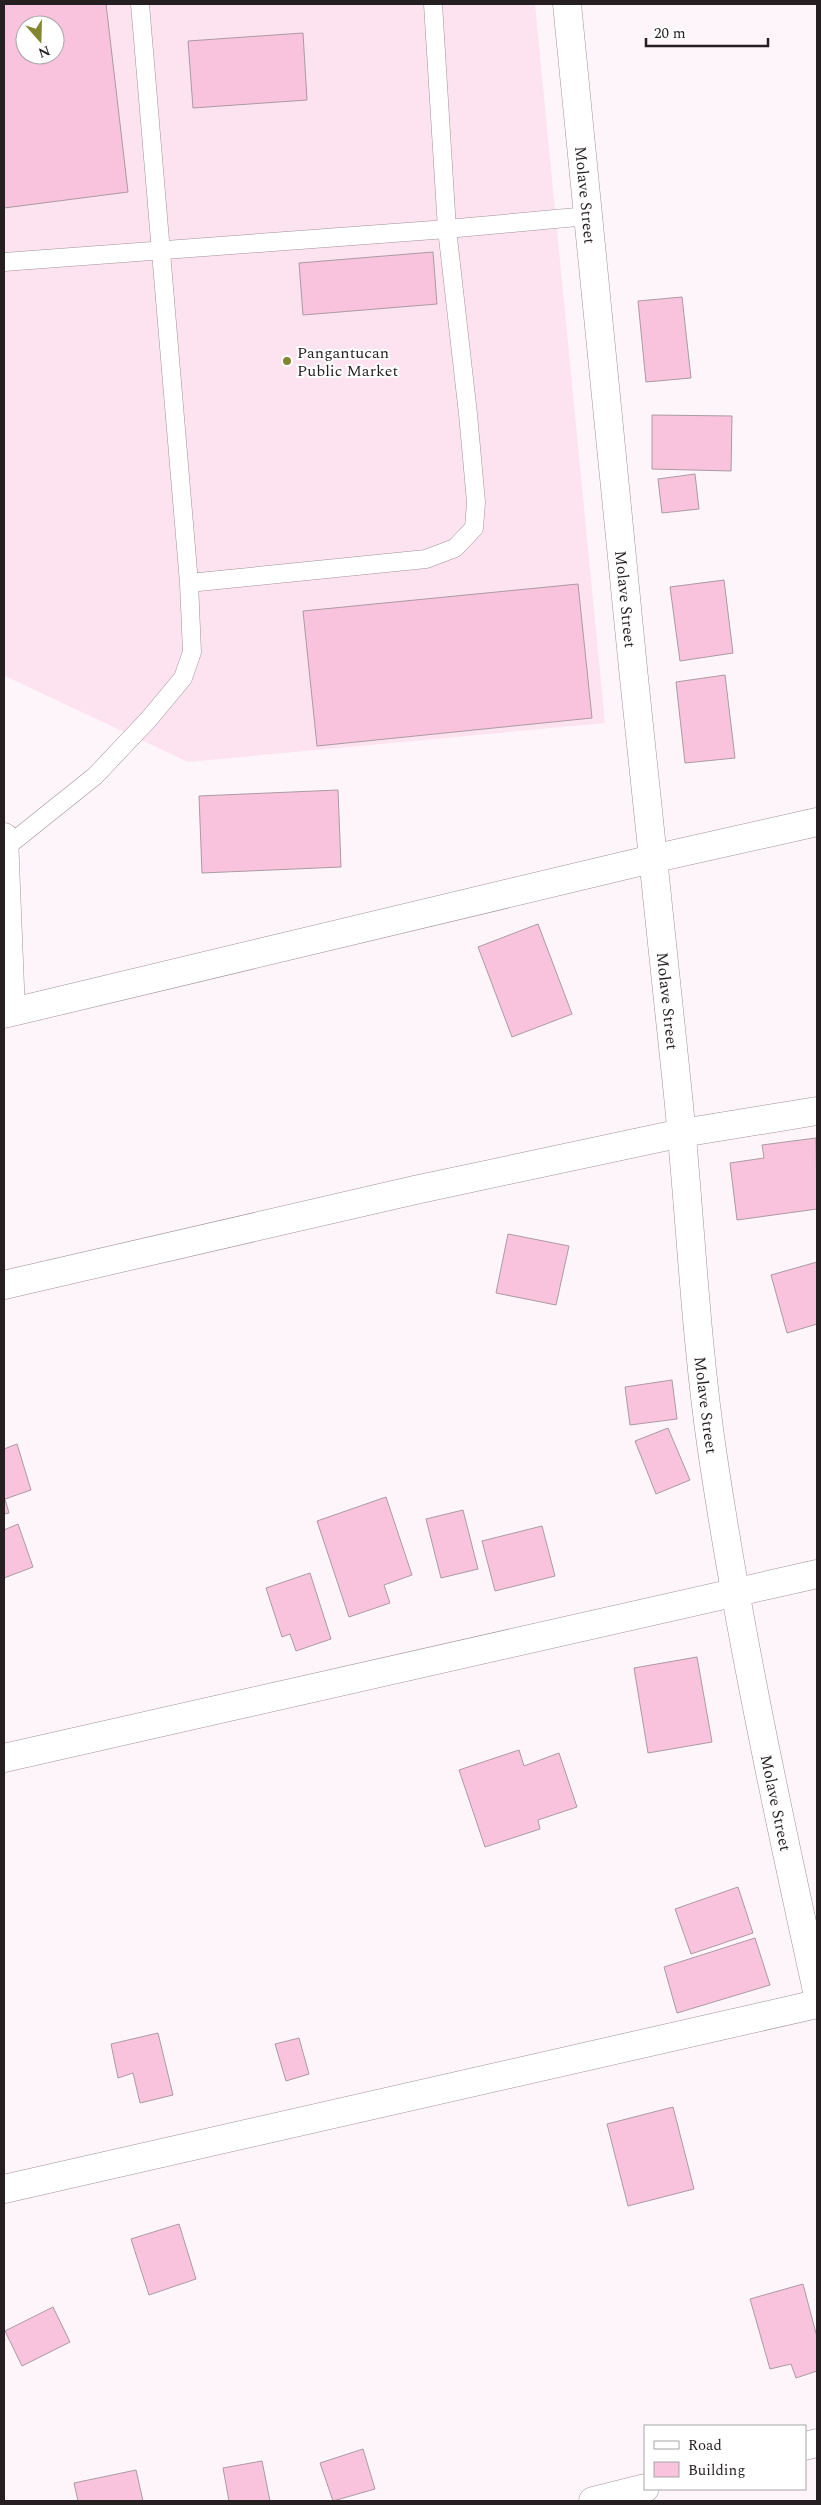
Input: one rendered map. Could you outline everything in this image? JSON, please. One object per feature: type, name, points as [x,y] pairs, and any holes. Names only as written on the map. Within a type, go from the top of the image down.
[{"type":"street","name":"Molave Street","points":[[567,4],[652,859],[682,1133],[698,1322],[711,1442],[735,1593],[775,1800],[817,1991]]},
{"type":"street","points":[[4,842],[7,1013],[652,859],[817,822]]},
{"type":"street","points":[[4,1285],[415,1190],[682,1133],[817,1111]]},
{"type":"street","points":[[4,1758],[817,1574]]},
{"type":"street","points":[[4,2189],[817,2004]]},
{"type":"street","points":[[593,2501],[644,2488]]},
{"type":"lane","points":[[4,842],[95,776],[148,720],[183,678],[192,652],[189,582],[140,4]]},
{"type":"lane","points":[[189,582],[426,558],[454,548],[474,528],[476,502],[447,229],[433,4]]},
{"type":"lane","points":[[4,262],[447,229],[588,216]]},
{"type":"shaded area","name":"Pangantucan Public Market","points":[[4,4],[535,4],[605,723],[188,762],[5,676]]},
{"type":"building","points":[[4,4],[106,4],[128,192],[4,208]]},
{"type":"building","points":[[303,33],[307,100],[193,108],[188,41]]},
{"type":"building","points":[[433,252],[437,304],[303,315],[299,263]]},
{"type":"building","points":[[682,297],[691,378],[646,382],[638,301]]},
{"type":"building","points":[[652,415],[732,416],[731,471],[652,469]]},
{"type":"building","points":[[695,474],[699,509],[662,513],[658,479]]},
{"type":"building","points":[[724,580],[733,653],[680,661],[670,587]]},
{"type":"building","points":[[578,584],[592,718],[317,746],[303,611]]},
{"type":"building","points":[[725,675],[735,758],[685,763],[676,682]]},
{"type":"building","points":[[338,790],[341,867],[202,873],[199,796]]},
{"type":"building","points":[[538,924],[572,1014],[512,1037],[478,947]]},
{"type":"building","points":[[816,1138],[817,1209],[737,1220],[730,1163],[764,1158],[762,1145]]},
{"type":"building","points":[[508,1234],[569,1246],[556,1305],[496,1293]]},
{"type":"building","points":[[817,1262],[817,1324],[787,1333],[771,1275]]},
{"type":"building","points":[[672,1380],[677,1419],[630,1425],[625,1387]]},
{"type":"building","points":[[668,1428],[690,1480],[656,1494],[635,1441]]},
{"type":"building","points":[[17,1444],[31,1490],[5,1499],[9,1513],[4,1514],[4,1449]]},
{"type":"building","points":[[386,1497],[412,1575],[384,1585],[390,1603],[349,1617],[317,1521]]},
{"type":"building","points":[[463,1510],[478,1569],[441,1578],[426,1519]]},
{"type":"building","points":[[18,1524],[33,1567],[4,1578],[4,1530]]},
{"type":"building","points":[[542,1526],[555,1576],[495,1591],[482,1541]]},
{"type":"building","points":[[310,1573],[331,1639],[296,1651],[290,1634],[282,1637],[266,1588]]},
{"type":"building","points":[[697,1657],[712,1742],[648,1753],[634,1668]]},
{"type":"building","points":[[519,1750],[524,1766],[559,1753],[577,1807],[538,1820],[540,1829],[485,1847],[459,1770]]},
{"type":"building","points":[[738,1887],[753,1933],[691,1954],[675,1909]]},
{"type":"building","points":[[755,1938],[770,1985],[677,2013],[664,1967]]},
{"type":"building","points":[[158,2033],[173,2095],[140,2103],[133,2073],[118,2078],[111,2044]]},
{"type":"building","points":[[299,2038],[309,2074],[286,2081],[275,2044]]},
{"type":"building","points":[[673,2107],[694,2189],[628,2206],[607,2124]]},
{"type":"building","points":[[179,2224],[196,2279],[149,2295],[131,2239]]},
{"type":"building","points":[[803,2284],[817,2337],[817,2371],[796,2378],[791,2364],[770,2369],[750,2299]]},
{"type":"building","points":[[53,2307],[70,2342],[22,2366],[5,2331]]},
{"type":"building","points":[[363,2449],[375,2489],[333,2501],[320,2463]]},
{"type":"building","points":[[262,2461],[270,2501],[229,2501],[223,2468]]},
{"type":"building","points":[[136,2470],[143,2501],[78,2501],[74,2483]]},
{"type":"place","name":"Pangantucan Public Market","points":[[287,361]]}]
